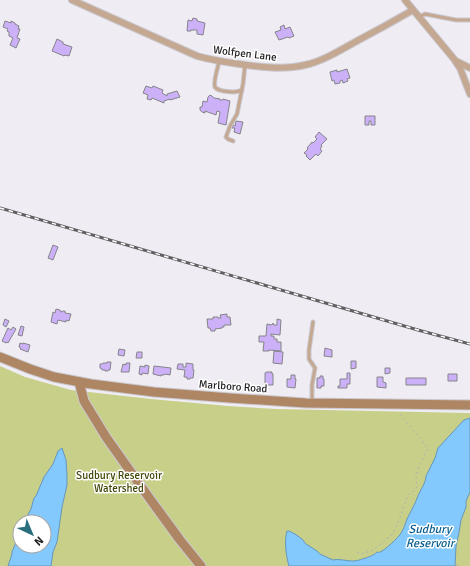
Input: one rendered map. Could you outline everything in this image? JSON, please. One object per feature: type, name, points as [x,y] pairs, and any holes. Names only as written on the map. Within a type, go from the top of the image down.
[{"type":"main road","name":"Marlboro Road","points":[[0,357],[42,374],[54,377],[79,382],[154,392],[312,403],[470,405]]},
{"type":"main road","points":[[79,382],[84,401],[106,437],[150,499],[201,566]]},
{"type":"street","name":"Wolfpen Lane","points":[[72,0],[197,56],[245,65],[287,68],[313,63],[329,56],[413,10]]},
{"type":"street","points":[[405,0],[460,68],[470,94]]},
{"type":"street","points":[[455,61],[470,68]]},
{"type":"lane","points":[[419,17],[425,14],[456,20],[470,20]]},
{"type":"lane","points":[[219,61],[215,87],[218,90],[232,92],[242,90]]},
{"type":"lane","points":[[234,142],[226,137],[237,114],[245,65]]},
{"type":"lane","points":[[312,403],[312,385],[315,368],[309,359],[309,350],[313,322]]},
{"type":"path","points":[[357,552],[361,554],[373,550],[392,535],[408,495],[417,487],[415,480],[416,472],[428,448],[396,410],[395,404]]},
{"type":"path","points":[[457,561],[457,566]]},
{"type":"green space","name":"Sudbury Reservoir Watershed","points":[[0,366],[25,377],[71,390],[151,399],[276,409],[470,413],[470,566],[0,566]]},
{"type":"water","name":"Sudbury Reservoir","points":[[470,418],[470,492],[461,520],[456,546],[455,566],[289,566],[286,548],[287,531],[295,534],[320,554],[333,560],[360,560],[372,556],[388,547],[403,530],[424,484],[438,448],[464,420]]},
{"type":"water","points":[[62,448],[66,460],[67,485],[57,542],[53,552],[51,566],[8,566],[12,554],[52,554],[52,514],[28,514],[34,498],[44,477],[53,464],[58,451]]},
{"type":"building","points":[[193,18],[197,19],[197,21],[205,23],[203,35],[197,34],[197,30],[187,31],[188,20],[192,21]]},
{"type":"building","points":[[5,21],[11,23],[11,21],[19,26],[18,29],[20,29],[17,38],[20,39],[16,48],[10,45],[13,38],[9,36],[9,32],[7,31],[8,29],[3,27]]},
{"type":"building","points":[[284,25],[285,29],[290,27],[294,36],[279,40],[275,32],[281,30],[280,27]]},
{"type":"building","points":[[57,39],[63,42],[63,44],[72,47],[69,56],[64,56],[52,51]]},
{"type":"building","points":[[347,69],[350,78],[347,79],[348,81],[343,83],[342,80],[340,83],[335,84],[334,80],[332,81],[330,72],[337,70],[337,72]]},
{"type":"building","points":[[146,86],[152,88],[153,86],[163,90],[162,93],[167,96],[167,94],[177,91],[180,97],[164,101],[164,103],[152,98],[151,100],[147,99],[148,95],[143,93]]},
{"type":"building","points":[[210,95],[220,100],[223,99],[230,101],[226,125],[218,123],[220,112],[217,111],[216,115],[205,111],[205,113],[200,110],[203,101],[207,102]]},
{"type":"building","points":[[365,116],[375,116],[375,125],[371,125],[371,121],[369,121],[369,125],[365,125]]},
{"type":"building","points":[[236,121],[243,122],[240,134],[234,132],[235,128],[232,128],[233,125],[235,126]]},
{"type":"building","points":[[319,132],[327,139],[321,145],[322,146],[320,149],[322,151],[318,156],[316,154],[310,160],[304,153],[312,142],[313,143],[317,139],[315,137]]},
{"type":"building","points":[[53,245],[58,247],[53,260],[48,258]]},
{"type":"building","points":[[56,309],[60,310],[61,312],[65,311],[65,313],[71,314],[69,321],[66,320],[66,322],[58,320],[57,324],[51,322],[53,312],[55,313]]},
{"type":"building","points":[[227,314],[227,317],[230,317],[231,325],[224,325],[222,328],[215,329],[215,331],[211,331],[210,328],[208,328],[207,319],[213,319],[213,317],[221,318],[220,315]]},
{"type":"building","points":[[5,319],[9,321],[6,327],[3,325]]},
{"type":"building","points":[[277,319],[281,320],[280,335],[271,334],[271,336],[274,336],[274,339],[277,339],[277,342],[281,342],[281,351],[263,351],[264,342],[259,342],[259,336],[266,336],[267,324],[272,325],[273,323],[274,325],[277,325]]},
{"type":"building","points":[[21,326],[24,327],[22,336],[18,335]]},
{"type":"building","points":[[13,327],[16,329],[8,343],[2,341],[8,328],[11,330]]},
{"type":"building","points":[[20,343],[30,345],[28,352],[20,349]]},
{"type":"building","points":[[325,348],[332,350],[332,357],[324,356]]},
{"type":"building","points":[[119,349],[125,350],[124,356],[118,355]]},
{"type":"building","points":[[274,351],[283,352],[282,364],[273,363]]},
{"type":"building","points":[[137,352],[142,352],[142,358],[136,358]]},
{"type":"building","points":[[351,361],[356,361],[356,368],[351,369]]},
{"type":"building","points":[[111,362],[110,370],[102,370],[100,368],[100,364]]},
{"type":"building","points":[[126,363],[130,363],[129,372],[121,372],[123,364],[126,365]]},
{"type":"building","points":[[186,363],[193,364],[193,378],[187,379],[187,377],[184,377],[185,370],[177,369],[178,364],[183,364],[183,367],[186,367]]},
{"type":"building","points":[[145,365],[149,366],[148,374],[139,374],[140,366],[145,367]]},
{"type":"building","points":[[154,366],[171,368],[170,375],[165,374],[161,376],[153,374]]},
{"type":"building","points":[[385,368],[390,368],[390,373],[385,374]]},
{"type":"building","points":[[266,372],[272,372],[273,385],[265,385]]},
{"type":"building","points":[[347,373],[350,373],[350,384],[347,384],[347,388],[338,388],[338,386],[340,386],[340,379],[347,379]]},
{"type":"building","points":[[448,374],[457,374],[457,381],[448,381]]},
{"type":"building","points":[[291,375],[295,375],[295,388],[287,387],[287,379],[291,379]]},
{"type":"building","points":[[320,376],[323,376],[324,386],[317,388],[317,378],[320,378]]},
{"type":"building","points":[[377,377],[383,377],[383,382],[386,383],[386,388],[377,387]]},
{"type":"building","points":[[406,378],[426,378],[426,385],[406,385]]},
{"type":"railway","points":[[0,208],[470,344]]}]
